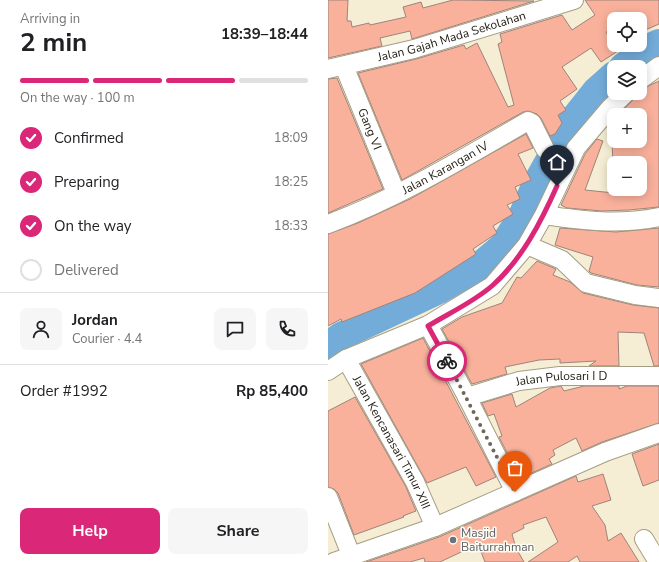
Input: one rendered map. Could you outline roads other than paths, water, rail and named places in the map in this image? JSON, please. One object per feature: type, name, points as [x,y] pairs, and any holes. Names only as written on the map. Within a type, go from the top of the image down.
[{"type":"street","name":"Jalan Gajah Mada Sekolahan","points":[[336,67],[414,49],[574,0]]},
{"type":"street","points":[[647,75],[659,66]]},
{"type":"street","name":"Gang VI","points":[[336,67],[396,193]]},
{"type":"street","points":[[328,371],[346,359],[428,326],[492,286],[527,245],[544,215],[576,148],[619,100]]},
{"type":"street","name":"Jalan Karangan IV","points":[[328,224],[363,210],[459,161],[528,121],[532,123],[545,149]]},
{"type":"street","points":[[544,215],[590,222],[612,223],[659,217]]},
{"type":"street","points":[[527,245],[562,260],[586,283],[635,295],[659,298]]},
{"type":"street","points":[[428,326],[467,397],[515,492]]},
{"type":"street","name":"Jalan Kencanasari Timur XIII","points":[[346,359],[415,482],[435,527]]},
{"type":"street","name":"Jalan Pulosari I D","points":[[467,397],[519,381],[553,376],[659,376]]},
{"type":"street","points":[[334,562],[435,527],[605,452],[659,434]]},
{"type":"street","points":[[328,497],[351,555]]},
{"type":"street","points":[[644,539],[658,562]]},
{"type":"waterway","points":[[632,60],[648,48],[659,43]]},
{"type":"waterway","points":[[328,345],[341,336],[441,289],[477,268],[502,247],[522,216],[536,184],[569,125],[596,91],[607,81]]},
{"type":"place","name":"Masjid Baiturrahman","points":[[453,540]]}]
